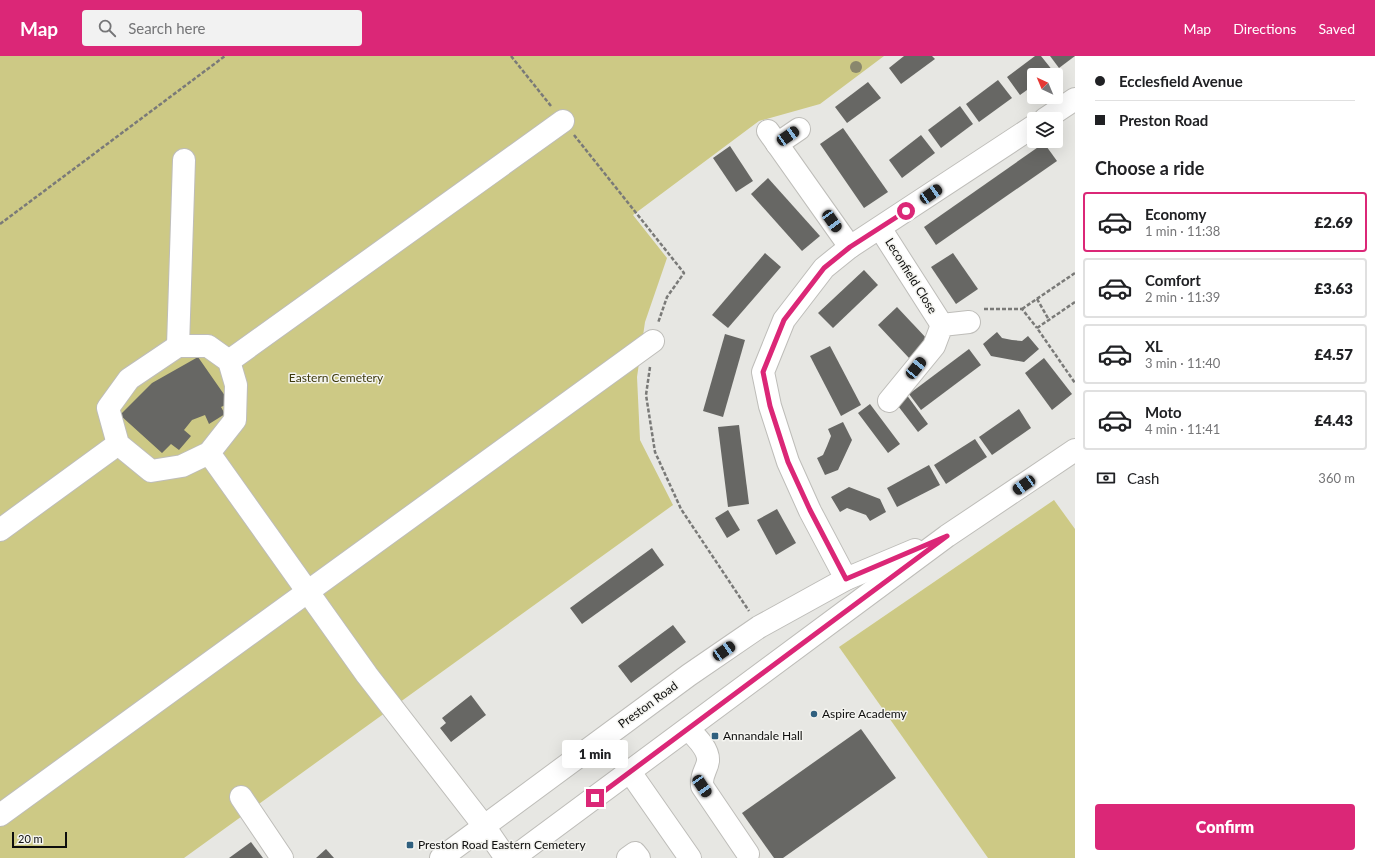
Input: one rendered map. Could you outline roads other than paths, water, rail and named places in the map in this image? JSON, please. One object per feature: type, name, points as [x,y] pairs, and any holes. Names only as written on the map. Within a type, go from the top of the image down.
[{"type":"street","points":[[1056,112],[1075,99]]},
{"type":"street","points":[[229,361],[563,121]]},
{"type":"street","points":[[799,129],[772,137],[850,247]]},
{"type":"street","points":[[846,579],[810,510],[788,462],[770,406],[763,372],[784,320],[824,268],[850,247],[1027,131]]},
{"type":"street","points":[[178,346],[184,160]]},
{"type":"street","name":"Leconfield Close","points":[[880,228],[942,325]]},
{"type":"street","name":"Leconfield Close","points":[[942,325],[969,322]]},
{"type":"street","name":"Leconfield Close","points":[[889,401],[934,346],[942,325]]},
{"type":"street","points":[[0,815],[307,590],[653,341]]},
{"type":"street","points":[[178,346],[208,346],[229,361],[236,385],[235,420],[209,453],[182,466],[151,471],[118,444],[108,408],[129,379],[178,346]]},
{"type":"street","points":[[0,530],[118,444]]},
{"type":"street","points":[[513,858],[947,536],[1075,450]]},
{"type":"street","points":[[209,453],[367,675],[484,826],[506,858]]},
{"type":"street","name":"Preston Road","points":[[441,858],[683,680],[759,627],[846,579],[947,536]]},
{"type":"street","points":[[688,729],[706,750],[708,761],[701,779],[702,786],[748,854]]},
{"type":"street","points":[[630,772],[690,858]]},
{"type":"street","points":[[241,797],[282,858]]},
{"type":"street","points":[[628,858],[635,853],[639,858]]},
{"type":"place","name":"Aspire Academy","points":[[814,714]]},
{"type":"place","name":"Annandale Hall","points":[[715,736]]},
{"type":"place","name":"Preston Road Eastern Cemetery","points":[[410,845]]},
{"type":"park label","name":"Eastern Cemetery","points":[[336,378]]}]
